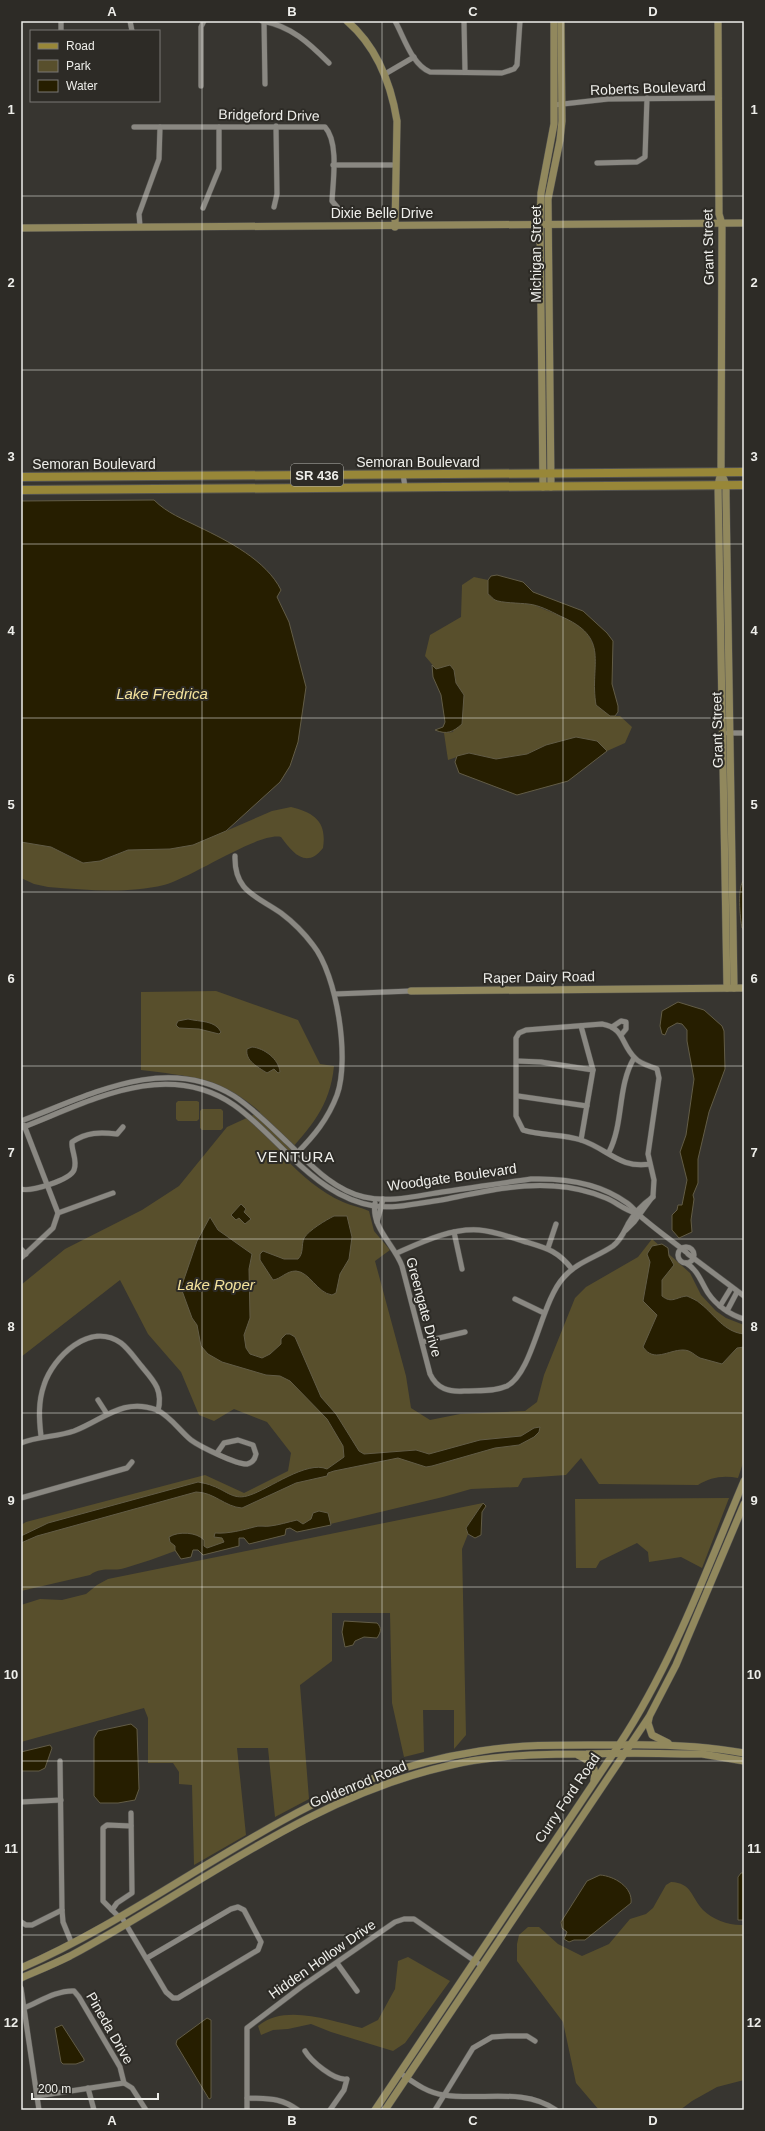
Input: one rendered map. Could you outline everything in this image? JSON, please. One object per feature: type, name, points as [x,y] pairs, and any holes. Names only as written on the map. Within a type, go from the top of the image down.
[{"type":"main road","name":"Semoran Boulevard","points":[[21,477],[404,474],[547,475],[744,472]]},
{"type":"main road","points":[[45,490],[69,485],[79,477]]},
{"type":"main road","name":"Semoran Boulevard","points":[[21,490],[744,485]]},
{"type":"street","points":[[201,86],[201,27],[204,21]]},
{"type":"street","points":[[265,84],[263,21],[281,26],[297,34],[329,63]]},
{"type":"street","points":[[347,21],[355,28],[368,46],[385,74],[397,121],[395,227]]},
{"type":"street","points":[[395,21],[414,57],[423,69],[430,72],[465,71],[502,73],[514,69],[517,65],[520,21]]},
{"type":"street","points":[[464,21],[465,71]]},
{"type":"street","name":"Michigan Street","points":[[547,487],[544,225],[542,193],[551,143],[554,105],[554,21]]},
{"type":"street","name":"Michigan Street","points":[[544,225],[550,185],[560,140],[562,105],[561,21]]},
{"type":"street","name":"Grant Street","points":[[718,21],[719,214],[722,224],[721,472],[724,562],[726,733],[723,785],[730,988]]},
{"type":"street","points":[[385,74],[414,57]]},
{"type":"street","points":[[597,163],[637,162],[645,157],[647,98]]},
{"type":"street","name":"Roberts Boulevard","points":[[554,105],[608,99],[719,98]]},
{"type":"street","points":[[274,207],[276,194],[276,126]]},
{"type":"street","name":"Bridgeford Drive","points":[[134,127],[325,127],[331,133],[333,165],[332,201],[338,208]]},
{"type":"street","points":[[140,226],[139,214],[159,159],[160,127]]},
{"type":"street","points":[[203,208],[219,170],[219,127]]},
{"type":"street","points":[[333,165],[396,165]]},
{"type":"street","name":"Dixie Belle Drive","points":[[21,228],[140,226],[395,227],[744,224]]},
{"type":"street","points":[[404,474],[405,487]]},
{"type":"street","points":[[164,476],[164,489]]},
{"type":"street","points":[[726,733],[744,733]]},
{"type":"street","name":"Grant Street","points":[[726,733],[731,784],[730,988]]},
{"type":"street","points":[[723,785],[731,784]]},
{"type":"street","points":[[234,856],[235,869],[244,889],[290,920],[310,941],[318,953],[335,994],[342,1059],[338,1093],[322,1127],[293,1158]]},
{"type":"street","name":"Raper Dairy Road","points":[[335,994],[411,991],[744,988]]},
{"type":"street","points":[[612,1027],[621,1021],[626,1022],[626,1029],[621,1035]]},
{"type":"street","points":[[515,1299],[544,1313],[556,1287],[572,1269],[612,1246],[653,1196],[654,1180],[650,1164],[649,1144],[659,1073],[657,1069],[634,1058],[621,1035],[612,1027],[602,1024],[522,1031],[516,1038],[518,1096],[516,1116],[523,1130],[581,1140],[609,1152],[626,1164],[636,1166],[650,1164]]},
{"type":"street","points":[[581,1026],[593,1070],[581,1140]]},
{"type":"street","points":[[609,1152],[615,1138],[626,1074],[634,1058]]},
{"type":"street","points":[[517,1061],[541,1062],[593,1070]]},
{"type":"street","name":"Woodgate Boulevard","points":[[22,1121],[118,1084],[150,1078],[182,1078],[198,1081],[217,1087],[249,1106],[298,1153],[333,1183],[352,1193],[383,1199],[408,1198],[514,1181],[550,1178],[591,1185],[627,1203],[637,1214],[672,1242],[736,1292],[744,1296]]},
{"type":"street","points":[[118,1084],[118,1091]]},
{"type":"street","name":"Woodgate Boulevard","points":[[23,1127],[135,1086],[162,1084],[185,1086],[216,1095],[249,1116],[316,1180],[346,1197],[374,1206],[441,1200],[514,1188],[553,1186],[590,1192],[637,1214]]},
{"type":"street","points":[[112,1086],[118,1091]]},
{"type":"street","points":[[518,1096],[587,1106]]},
{"type":"street","points":[[46,1111],[48,1117]]},
{"type":"street","points":[[21,1258],[53,1228],[58,1213],[23,1127],[22,1121]]},
{"type":"street","points":[[21,1189],[29,1190],[47,1185],[69,1176],[74,1171],[76,1164],[72,1142],[89,1133],[99,1132],[117,1134],[123,1127]]},
{"type":"street","points":[[58,1213],[113,1193]]},
{"type":"street","points":[[440,1193],[441,1200]]},
{"type":"street","name":"Greengate Drive","points":[[376,1198],[374,1206],[377,1222],[380,1229],[397,1253],[433,1380],[445,1390],[452,1392],[497,1389],[512,1383],[522,1369],[544,1313]]},
{"type":"street","points":[[377,1222],[383,1199]]},
{"type":"street","points":[[548,1248],[556,1224]]},
{"type":"street","points":[[397,1253],[436,1236],[454,1232],[478,1230],[492,1232],[548,1248],[558,1253],[572,1269]]},
{"type":"street","points":[[454,1232],[462,1269]]},
{"type":"street","points":[[21,1249],[26,1254]]},
{"type":"street","points":[[686,1263],[690,1262],[694,1258],[691,1249],[684,1251],[679,1260],[695,1269],[709,1294],[720,1306],[726,1311],[744,1319]]},
{"type":"street","points":[[720,1306],[731,1288]]},
{"type":"street","points":[[726,1311],[736,1292]]},
{"type":"street","points":[[422,1342],[465,1332]]},
{"type":"street","points":[[41,1436],[40,1399],[50,1371],[57,1360],[75,1344],[96,1336],[120,1343],[156,1384],[160,1396],[158,1411]]},
{"type":"street","points":[[98,1400],[107,1414]]},
{"type":"street","points":[[21,1443],[41,1436],[73,1431],[107,1414],[128,1408],[144,1407],[158,1411],[192,1441],[217,1453],[241,1464],[248,1464],[254,1460],[256,1454],[253,1445],[238,1440],[224,1443],[217,1453]]},
{"type":"street","points":[[21,1498],[127,1468],[132,1462]]},
{"type":"street","name":"Curry Ford Road","points":[[375,2110],[619,1745],[662,1671],[679,1636],[744,1481]]},
{"type":"street","points":[[744,1490],[735,1511],[736,1522],[744,1523]]},
{"type":"street","name":"Curry Ford Road","points":[[385,2110],[632,1745],[649,1717],[676,1665],[744,1504]]},
{"type":"street","points":[[700,1609],[701,1599],[729,1531],[726,1524]]},
{"type":"street","points":[[649,1717],[648,1723],[652,1735],[672,1744]]},
{"type":"street","name":"Goldenrod Road","points":[[21,1968],[72,1944],[280,1822],[341,1791],[379,1776],[419,1764],[458,1755],[496,1749],[550,1745],[672,1744],[744,1753]]},
{"type":"street","points":[[462,1763],[469,1756],[538,1748],[550,1745]]},
{"type":"street","name":"Goldenrod Road","points":[[21,1978],[69,1956],[126,1924],[284,1830],[344,1801],[395,1781],[462,1763],[516,1756],[613,1753],[702,1754],[744,1761]]},
{"type":"street","points":[[576,1754],[591,1762],[595,1769],[594,1782]]},
{"type":"street","points":[[395,1781],[400,1775],[452,1762],[458,1755]]},
{"type":"street","points":[[60,1761],[62,1910],[63,1922],[72,1944]]},
{"type":"street","points":[[21,1802],[61,1800]]},
{"type":"street","points":[[112,1910],[117,1903],[132,1893],[131,1813]]},
{"type":"street","points":[[280,1822],[284,1830]]},
{"type":"street","points":[[131,1826],[108,1825],[103,1828],[103,1901],[126,1924],[166,1992],[173,1998],[178,1998],[258,1950],[261,1942],[244,1910],[238,1907],[231,1909],[147,1958]]},
{"type":"street","points":[[530,1876],[538,1882]]},
{"type":"street","points":[[21,1922],[26,1925],[32,1925],[62,1910]]},
{"type":"street","name":"Hidden Hollow Drive","points":[[247,2110],[247,2028],[254,2021],[395,1922],[404,1919],[414,1919],[482,1966]]},
{"type":"street","points":[[337,1963],[357,1991]]},
{"type":"street","points":[[21,1988],[39,2110]]},
{"type":"street","name":"Pineda Drive","points":[[24,2008],[58,1994],[67,1991],[74,1991],[120,2067],[124,2083]]},
{"type":"street","points":[[435,2110],[442,2095],[467,2055],[482,2043],[492,2038],[507,2036],[527,2036],[535,2041]]},
{"type":"street","points":[[305,2052],[310,2059],[322,2068],[342,2080],[347,2079],[344,2090],[330,2110]]},
{"type":"street","points":[[400,2073],[422,2088],[442,2095],[522,2096],[540,2101],[556,2110]]},
{"type":"street","points":[[37,2096],[124,2083],[132,2088],[146,2110]]},
{"type":"street","points":[[88,2088],[94,2110]]},
{"type":"street","points":[[247,2098],[276,2099],[287,2102],[298,2110]]},
{"type":"green space","points":[[474,577],[488,580],[488,594],[495,600],[534,605],[577,623],[587,632],[595,649],[596,676],[594,691],[610,716],[620,716],[632,727],[625,743],[607,751],[597,741],[589,740],[546,745],[527,754],[496,759],[469,753],[448,760],[444,733],[453,732],[464,695],[456,683],[454,670],[436,669],[425,656],[430,635],[461,617],[462,585]]},
{"type":"green space","points":[[291,807],[307,812],[318,820],[321,825],[324,839],[323,848],[311,858],[305,858],[295,853],[281,837],[271,837],[257,841],[176,880],[164,885],[150,888],[136,890],[92,890],[48,887],[34,884],[21,878],[21,842],[51,847],[76,860],[100,861],[128,850],[212,837],[272,811]]},
{"type":"green space","points":[[216,991],[298,1020],[320,1064],[334,1066],[328,1093],[317,1116],[284,1157],[304,1177],[326,1193],[346,1203],[369,1211],[374,1231],[390,1250],[375,1261],[406,1376],[411,1408],[430,1420],[460,1414],[525,1411],[537,1402],[544,1375],[575,1298],[586,1287],[638,1257],[652,1239],[690,1273],[701,1295],[716,1311],[726,1318],[744,1325],[744,1460],[738,1478],[717,1477],[698,1485],[599,1484],[581,1458],[566,1475],[523,1478],[518,1487],[471,1489],[297,1532],[290,1528],[286,1529],[285,1535],[249,1544],[244,1538],[239,1538],[239,1546],[203,1555],[198,1550],[193,1550],[191,1557],[181,1559],[175,1551],[125,1568],[103,1570],[90,1575],[21,1591],[21,1525],[26,1522],[205,1475],[244,1493],[288,1471],[291,1453],[267,1422],[234,1409],[214,1421],[199,1415],[181,1372],[148,1334],[120,1280],[21,1357],[21,1285],[65,1249],[142,1210],[179,1186],[227,1127],[260,1112],[232,1092],[204,1080],[174,1074],[141,1070],[141,992]]},
{"type":"green space","points":[[178,1101],[199,1102],[199,1119],[197,1121],[178,1121],[176,1119],[176,1103]]},
{"type":"green space","points":[[202,1109],[221,1109],[223,1111],[223,1128],[221,1130],[202,1130],[200,1128],[200,1111]]},
{"type":"green space","points":[[729,1498],[702,1568],[681,1557],[649,1562],[648,1552],[637,1543],[600,1561],[596,1568],[576,1568],[575,1499]]},
{"type":"green space","points":[[483,1503],[466,1528],[468,1534],[462,1549],[466,1735],[454,1749],[454,1710],[423,1710],[424,1752],[404,1757],[392,1703],[390,1613],[332,1613],[332,1661],[300,1685],[309,1799],[275,1817],[268,1748],[237,1748],[246,1835],[194,1865],[192,1785],[179,1784],[179,1772],[173,1763],[148,1763],[148,1718],[144,1708],[21,1742],[21,1605],[40,1599],[62,1600],[86,1594],[97,1585],[108,1579]]},
{"type":"green space","points":[[671,1882],[678,1883],[687,1888],[703,1910],[712,1917],[728,1923],[744,1925],[744,2080],[717,2087],[692,2101],[680,2110],[599,2110],[576,2083],[563,2022],[517,1961],[517,1944],[519,1935],[528,1927],[539,1927],[558,1944],[582,1956],[609,1944],[630,1919],[646,1914],[653,1908],[666,1885]]},
{"type":"green space","points":[[408,1957],[450,1981],[405,2043],[393,2051],[331,2032],[311,2024],[288,2029],[273,2030],[261,2035],[258,2026],[269,2019],[281,2016],[295,2015],[323,2018],[362,2028],[378,2020],[395,1989],[398,1961]]},
{"type":"water","name":"Lake Fredrica","points":[[154,500],[170,512],[245,552],[266,569],[281,590],[277,597],[289,622],[306,687],[298,742],[290,766],[280,782],[226,831],[193,845],[170,849],[128,850],[100,861],[83,863],[51,847],[21,842],[21,501]]},
{"type":"water","points":[[497,575],[523,582],[533,592],[583,611],[607,633],[613,641],[612,684],[618,706],[618,712],[615,716],[610,716],[596,705],[595,653],[587,633],[576,624],[540,607],[528,604],[502,602],[494,599],[488,594],[488,580],[491,576]]},
{"type":"water","points":[[432,665],[436,669],[450,665],[454,670],[456,683],[464,695],[462,724],[450,732],[435,730],[443,727],[445,722],[441,695],[433,677]]},
{"type":"water","points":[[576,737],[597,741],[607,751],[568,781],[517,795],[459,773],[455,762],[457,756],[469,753],[496,759],[527,754],[546,745]]},
{"type":"water","points":[[744,880],[744,928],[742,928],[740,889]]},
{"type":"water","points":[[678,1002],[704,1010],[722,1026],[724,1031],[725,1069],[709,1112],[698,1159],[698,1183],[693,1195],[694,1199],[691,1220],[692,1232],[679,1238],[672,1230],[672,1215],[677,1210],[678,1205],[682,1205],[687,1180],[680,1152],[686,1135],[694,1079],[687,1041],[687,1030],[682,1024],[677,1023],[668,1028],[665,1035],[662,1034],[660,1026],[662,1011]]},
{"type":"water","points":[[188,1019],[211,1023],[221,1032],[219,1034],[199,1029],[179,1028],[176,1025],[178,1021]]},
{"type":"water","points":[[252,1047],[270,1055],[277,1063],[280,1072],[278,1073],[274,1069],[267,1073],[256,1066],[250,1060],[247,1053],[247,1049]]},
{"type":"water","points":[[241,1204],[246,1209],[244,1212],[251,1219],[245,1224],[239,1218],[236,1220],[231,1215]]},
{"type":"water","points":[[334,1216],[347,1216],[352,1237],[349,1259],[340,1274],[336,1293],[332,1295],[322,1291],[301,1272],[292,1271],[273,1280],[260,1260],[260,1254],[263,1251],[284,1259],[298,1259],[301,1254],[303,1241],[306,1235]]},
{"type":"water","name":"Lake Roper","points":[[210,1217],[218,1230],[252,1254],[249,1269],[250,1318],[244,1335],[246,1348],[250,1354],[262,1358],[270,1354],[281,1344],[281,1339],[286,1334],[290,1334],[295,1337],[321,1397],[336,1414],[359,1451],[364,1454],[416,1450],[429,1454],[480,1440],[521,1436],[534,1428],[540,1427],[539,1432],[534,1437],[519,1445],[495,1448],[432,1466],[426,1467],[398,1458],[334,1471],[328,1473],[327,1476],[296,1483],[242,1508],[230,1505],[208,1494],[196,1492],[37,1536],[21,1543],[21,1536],[48,1523],[198,1482],[211,1485],[231,1495],[244,1497],[258,1492],[288,1476],[309,1468],[319,1467],[327,1469],[344,1457],[343,1446],[327,1419],[290,1381],[280,1376],[266,1375],[222,1362],[208,1354],[201,1346],[197,1325],[192,1318],[181,1288],[197,1241]]},
{"type":"water","points":[[662,1244],[668,1248],[669,1256],[674,1265],[662,1280],[662,1296],[669,1300],[687,1296],[692,1298],[706,1308],[725,1327],[737,1333],[744,1334],[744,1347],[737,1348],[722,1364],[700,1358],[686,1350],[657,1355],[647,1352],[643,1347],[657,1315],[643,1301],[650,1262],[647,1254],[652,1246]]},
{"type":"water","points":[[483,1503],[486,1506],[482,1512],[481,1535],[475,1538],[468,1534],[466,1528]]},
{"type":"water","points":[[319,1511],[328,1513],[331,1525],[297,1532],[290,1528],[286,1529],[285,1535],[249,1544],[244,1538],[239,1538],[239,1546],[203,1555],[198,1550],[193,1550],[191,1557],[181,1559],[175,1550],[175,1546],[170,1542],[169,1537],[182,1533],[197,1535],[204,1540],[204,1546],[207,1548],[224,1542],[222,1538],[214,1537],[215,1533],[230,1532],[258,1526],[273,1526],[297,1520],[303,1524],[311,1519],[313,1513]]},
{"type":"water","points":[[344,1621],[377,1623],[380,1627],[380,1632],[377,1638],[364,1637],[355,1641],[353,1645],[345,1647],[342,1632]]},
{"type":"water","points":[[131,1724],[137,1729],[139,1789],[135,1800],[118,1803],[100,1803],[94,1796],[94,1738],[98,1731]]},
{"type":"water","points":[[50,1745],[52,1748],[45,1768],[39,1771],[21,1771],[21,1752]]},
{"type":"water","points":[[741,1873],[744,1873],[744,1920],[738,1920],[738,1877]]},
{"type":"water","points":[[600,1875],[622,1883],[629,1892],[631,1903],[585,1940],[574,1940],[569,1942],[564,1939],[567,1932],[562,1928],[561,1922],[587,1881]]},
{"type":"water","points":[[207,2018],[211,2020],[211,2098],[209,2099],[176,2044],[177,2040]]},
{"type":"water","points":[[62,2025],[84,2061],[76,2064],[63,2064],[61,2062],[55,2028]]},
{"type":"district","name":"VENTURA","points":[[296,1157]]}]
